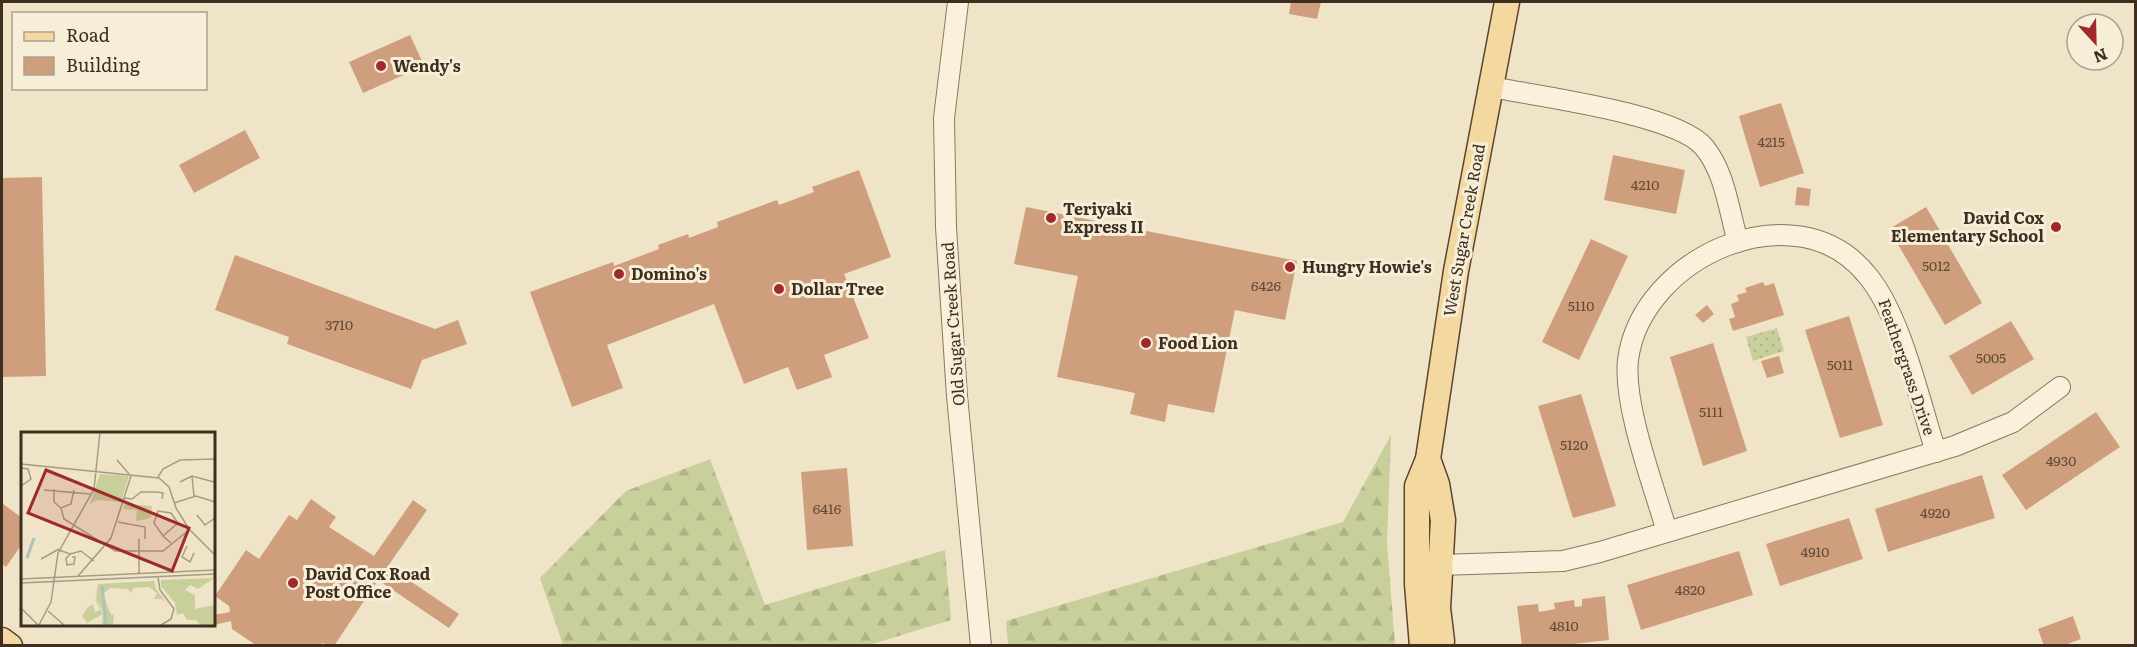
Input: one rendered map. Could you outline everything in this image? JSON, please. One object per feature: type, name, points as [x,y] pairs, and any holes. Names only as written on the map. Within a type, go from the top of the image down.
[{"type":"main road","name":"West Sugar Creek Road","points":[[1422,645],[1417,584],[1417,486],[1428,459],[1442,353],[1507,2]]},
{"type":"main road","name":"West Sugar Creek Road","points":[[1428,459],[1437,484],[1443,520],[1439,565],[1438,608],[1442,641],[1440,645]]},
{"type":"main road","points":[[2,640],[10,645]]},
{"type":"street","name":"Old Sugar Creek Road","points":[[958,2],[944,118],[946,227],[957,396],[981,645]]},
{"type":"street","points":[[1491,87],[1645,118],[1690,135],[1704,147],[1713,162],[1738,242]]},
{"type":"street","name":"Feathergrass Drive","points":[[1667,532],[1627,386],[1633,336],[1641,316],[1683,267],[1710,251],[1738,242],[1776,235],[1827,243],[1847,254],[1866,273],[1884,296],[1936,452]]},
{"type":"street","name":"Feathergrass Drive","points":[[1439,565],[1563,561],[1667,532],[1936,452],[2013,422],[2060,387]]},
{"type":"green space","points":[[1777,328],[1784,351],[1753,361],[1746,337]]},
{"type":"green space","points":[[1391,435],[1387,542],[1395,645],[1008,645],[1006,621],[1343,522]]},
{"type":"green space","points":[[710,459],[765,605],[945,550],[951,620],[869,645],[563,645],[540,578],[626,491]]},
{"type":"building","points":[[1291,2],[1321,2],[1317,19],[1289,14]]},
{"type":"building","name":"Wendy's","points":[[410,35],[422,61],[404,69],[406,74],[363,93],[349,62]]},
{"type":"building","points":[[1781,103],[1804,173],[1760,187],[1739,116]]},
{"type":"building","points":[[245,130],[260,158],[194,193],[179,165]]},
{"type":"building","points":[[1613,155],[1685,170],[1676,214],[1604,200]]},
{"type":"building","points":[[859,170],[891,257],[844,274],[869,338],[824,355],[832,377],[797,390],[788,367],[744,384],[714,304],[607,345],[623,388],[572,407],[530,292],[613,262],[614,266],[659,249],[658,245],[688,234],[689,238],[718,227],[717,222],[777,200],[779,205],[814,192],[812,187]]},
{"type":"building","points":[[42,177],[46,376],[2,377],[2,178]]},
{"type":"building","points":[[1797,187],[1811,189],[1809,206],[1795,205]]},
{"type":"building","name":"Food Lion","points":[[1026,207],[1297,261],[1285,320],[1235,310],[1214,413],[1168,404],[1165,422],[1130,414],[1135,393],[1057,377],[1078,276],[1014,264]]},
{"type":"building","points":[[1926,207],[1982,303],[1945,325],[1889,229]]},
{"type":"building","points":[[1591,239],[1628,256],[1579,360],[1542,342]]},
{"type":"building","points":[[235,255],[435,329],[458,320],[467,344],[422,360],[411,389],[287,344],[289,337],[215,310]]},
{"type":"building","points":[[1763,282],[1765,286],[1774,283],[1784,315],[1733,331],[1729,319],[1735,317],[1731,304],[1739,301],[1737,295],[1747,292],[1745,288]]},
{"type":"building","points":[[1707,305],[1714,314],[1703,323],[1695,315]]},
{"type":"building","points":[[1849,316],[1883,425],[1840,438],[1805,330]]},
{"type":"building","points":[[2011,321],[2034,359],[1972,395],[1949,356]]},
{"type":"building","points":[[1713,343],[1747,451],[1703,466],[1670,357]]},
{"type":"building","points":[[1779,356],[1784,373],[1767,378],[1761,361]]},
{"type":"building","points":[[1581,394],[1616,506],[1573,518],[1538,406]]},
{"type":"building","points":[[2096,412],[2120,447],[2026,510],[2002,475]]},
{"type":"building","points":[[847,468],[853,546],[807,550],[801,472]]},
{"type":"building","points":[[1982,475],[1995,518],[1888,552],[1875,509]]},
{"type":"building","name":"David Cox Road Post Office","points":[[311,499],[336,517],[329,527],[374,556],[413,500],[427,510],[388,566],[459,614],[449,628],[378,580],[334,646],[322,643],[320,646],[257,646],[232,629],[231,621],[214,625],[214,615],[230,612],[229,606],[215,596],[246,550],[259,559],[289,515],[297,520]]},
{"type":"building","points":[[2,503],[21,517],[21,545],[6,567],[2,564]]},
{"type":"building","points":[[1849,518],[1863,559],[1780,586],[1766,544]]},
{"type":"building","points":[[1739,551],[1753,595],[1641,630],[1627,585]]},
{"type":"building","points":[[1605,596],[1609,640],[1555,646],[1522,646],[1517,606],[1538,604],[1539,612],[1555,609],[1554,603],[1574,600],[1575,607],[1582,606],[1582,599]]},
{"type":"building","points":[[2073,616],[2081,639],[2062,646],[2044,646],[2038,629]]},
{"type":"place","name":"Wendy's","points":[[381,66]]},
{"type":"place","name":"Teriyaki Express II","points":[[1051,218]]},
{"type":"place","name":"David Cox Elementary School","points":[[2056,227]]},
{"type":"place","name":"Hungry Howie's","points":[[1290,267]]},
{"type":"place","name":"Domino's","points":[[619,274]]},
{"type":"place","name":"Dollar Tree","points":[[779,289]]},
{"type":"place","name":"Food Lion","points":[[1146,343]]},
{"type":"place","name":"David Cox Road Post Office","points":[[293,583]]}]
